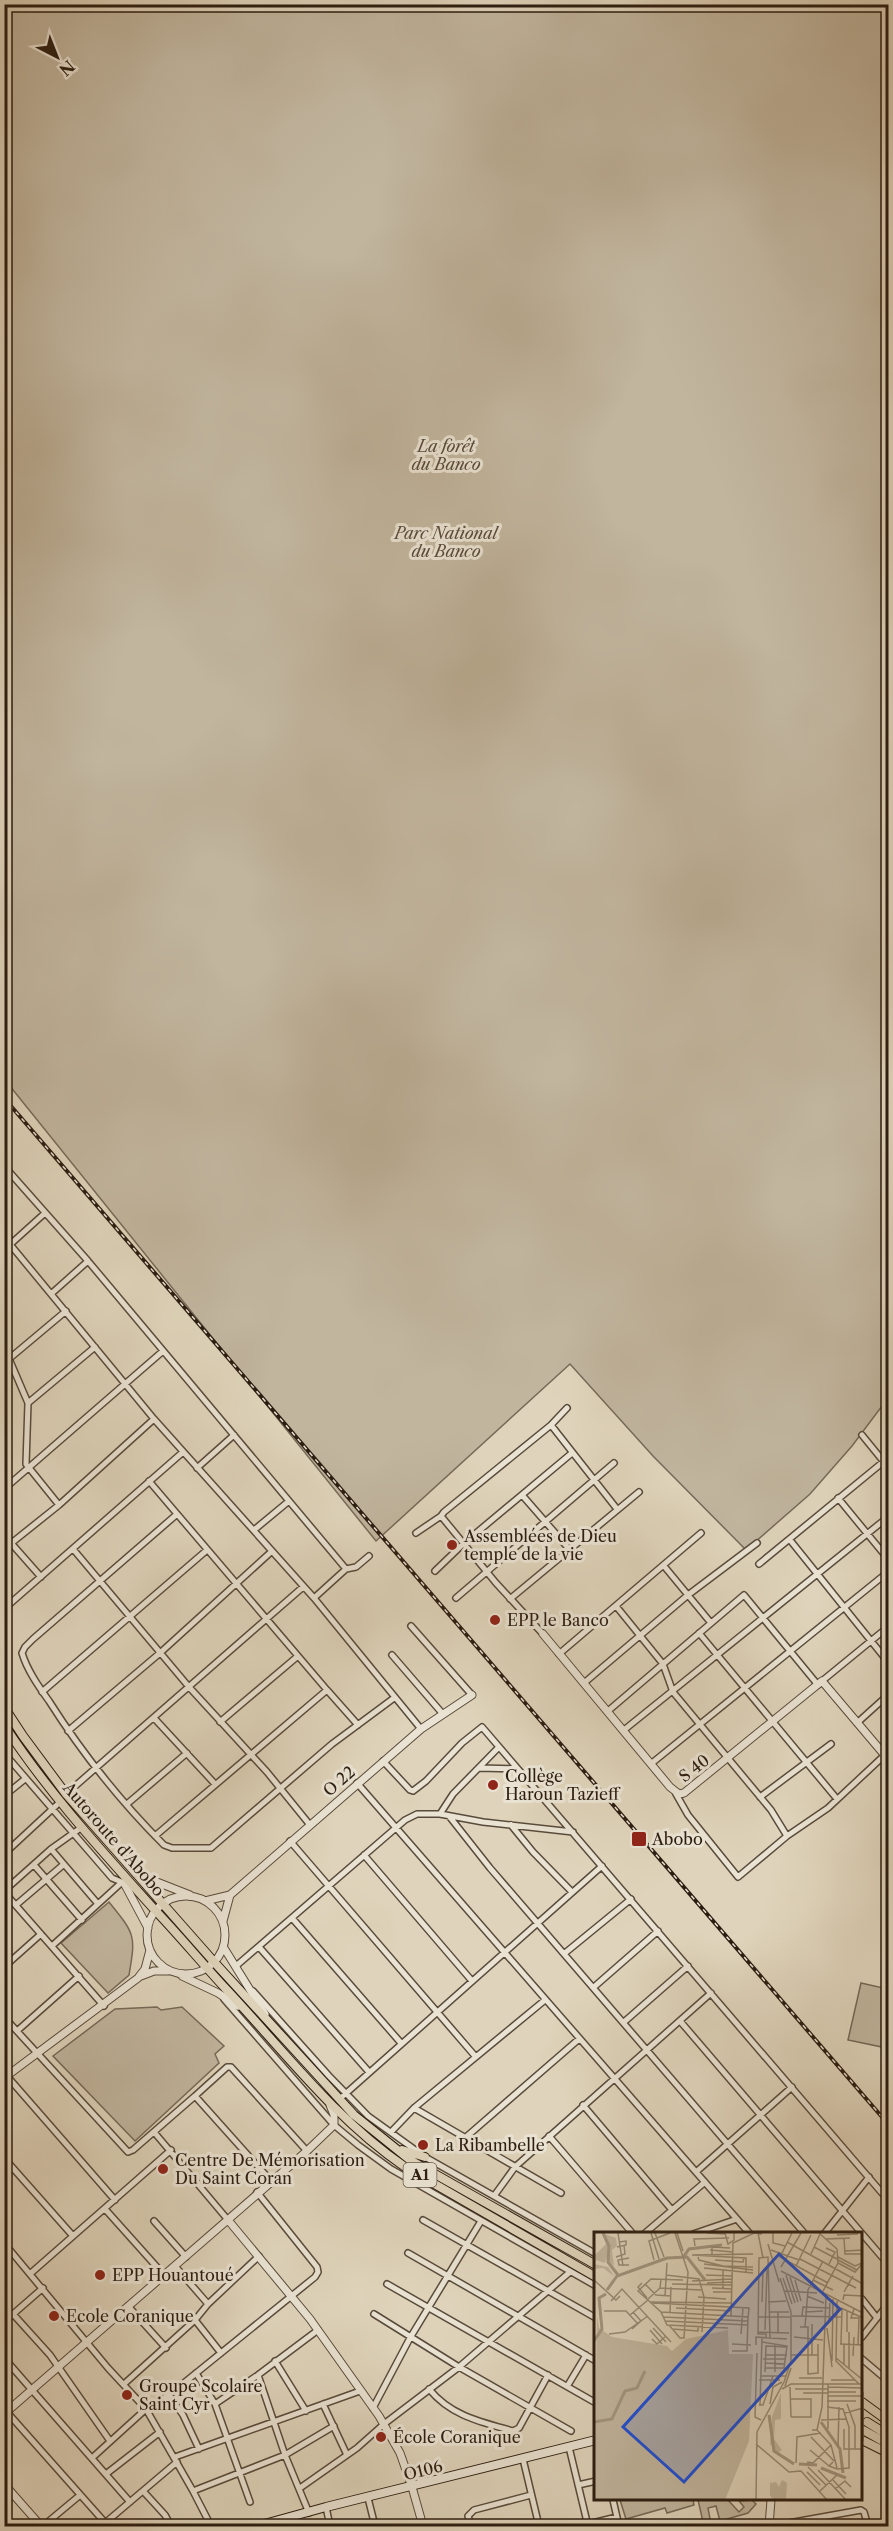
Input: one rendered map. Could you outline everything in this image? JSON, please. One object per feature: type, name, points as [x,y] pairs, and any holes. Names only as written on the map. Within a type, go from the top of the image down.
[{"type":"main road","name":"Autoroute d'Abobo","points":[[4,1707],[66,1794],[215,1963]]},
{"type":"main road","name":"Autoroute d'Abobo","points":[[4,1725],[60,1802],[207,1969]]},
{"type":"main road","points":[[112,1862],[122,1883]]},
{"type":"main road","name":"A1","points":[[215,1963],[342,2096],[354,2115],[410,2160],[594,2263]]},
{"type":"main road","name":"A1","points":[[207,1969],[330,2104],[377,2147],[405,2167],[594,2276]]},
{"type":"main road","points":[[396,2148],[425,2157]]},
{"type":"main road","points":[[863,2403],[888,2421]]},
{"type":"main road","points":[[865,2426],[888,2435]]},
{"type":"main road","points":[[865,2426],[888,2444]]},
{"type":"main road","name":"O106","points":[[258,2526],[594,2441]]},
{"type":"main road","points":[[863,2441],[888,2453]]},
{"type":"street","points":[[4,1166],[88,1261],[346,1569]]},
{"type":"street","points":[[4,1250],[45,1213]]},
{"type":"street","points":[[4,1237],[154,1419],[314,1598],[421,1729]]},
{"type":"street","points":[[51,1294],[88,1261]]},
{"type":"street","points":[[10,1358],[66,1311]]},
{"type":"street","points":[[4,1347],[28,1403],[26,1460],[28,1468],[58,1505]]},
{"type":"street","points":[[28,1403],[95,1347]]},
{"type":"street","points":[[4,1489],[163,1351]]},
{"type":"street","points":[[416,1533],[441,1516],[551,1425],[567,1408]]},
{"type":"street","points":[[4,1549],[58,1505],[154,1419]]},
{"type":"street","points":[[551,1425],[618,1509]]},
{"type":"street","points":[[197,1468],[234,1435]]},
{"type":"street","points":[[759,1564],[838,1498],[887,1462],[862,1435]]},
{"type":"street","points":[[5,1608],[183,1452]]},
{"type":"street","points":[[435,1571],[463,1544],[572,1453]]},
{"type":"street","points":[[456,1598],[614,1463]]},
{"type":"street","points":[[149,1481],[357,1725]]},
{"type":"street","points":[[510,1599],[639,1492]]},
{"type":"street","points":[[522,1495],[570,1550]]},
{"type":"street","points":[[838,1498],[888,1559]]},
{"type":"street","points":[[254,1530],[289,1501]]},
{"type":"street","points":[[176,1515],[99,1580],[23,1649],[23,1656],[42,1692],[95,1769],[164,1845],[172,1848],[207,1849],[216,1844],[280,1788],[394,1698]]},
{"type":"street","points":[[441,1516],[510,1599],[543,1634]]},
{"type":"street","points":[[624,1730],[888,1517]]},
{"type":"street","points":[[559,1654],[701,1533]]},
{"type":"street","points":[[790,1540],[888,1662]]},
{"type":"street","points":[[11,1543],[41,1576]]},
{"type":"street","points":[[584,1683],[688,1595],[757,1543]]},
{"type":"street","points":[[73,1549],[128,1617],[310,1825]]},
{"type":"street","points":[[42,1692],[207,1550]]},
{"type":"street","points":[[68,1731],[160,1653],[271,1552]]},
{"type":"street","points":[[314,1598],[346,1569],[356,1567],[369,1556]]},
{"type":"street","points":[[664,1566],[711,1623]]},
{"type":"street","points":[[652,1763],[696,1727],[701,1726],[888,1572]]},
{"type":"street","points":[[66,1794],[303,1587]]},
{"type":"street","points":[[608,1711],[744,1595],[790,1653],[887,1755],[828,1808],[787,1836],[738,1877],[688,1815],[676,1794]]},
{"type":"street","points":[[616,1606],[663,1664],[672,1692],[760,1797],[787,1836]]},
{"type":"street","points":[[411,1626],[472,1695]]},
{"type":"street","name":"S 40","points":[[543,1634],[676,1794],[684,1793],[728,1759],[888,1628]]},
{"type":"street","points":[[699,1633],[837,1799]]},
{"type":"street","points":[[392,1655],[442,1713]]},
{"type":"street","points":[[220,1722],[298,1656]]},
{"type":"street","points":[[155,1836],[327,1690]]},
{"type":"street","name":"O 22","points":[[230,1895],[421,1729],[472,1695]]},
{"type":"street","points":[[857,1723],[888,1695]]},
{"type":"street","points":[[154,1718],[215,1784]]},
{"type":"street","points":[[383,1761],[413,1791],[426,1781],[462,1743],[482,1727],[888,2200]]},
{"type":"street","points":[[760,1797],[831,1744]]},
{"type":"street","points":[[440,1814],[450,1797],[499,1747]]},
{"type":"street","points":[[4,1753],[24,1779],[112,1878],[122,1883],[148,1928],[150,1950],[145,1970],[104,2006],[5,2076],[115,2200]]},
{"type":"street","points":[[127,1804],[187,1753]]},
{"type":"street","points":[[479,1768],[517,1769]]},
{"type":"street","points":[[4,1796],[24,1779]]},
{"type":"street","points":[[357,1783],[748,2232]]},
{"type":"street","points":[[4,1854],[60,1802]]},
{"type":"street","points":[[236,1966],[397,1828],[417,1814],[440,1814],[573,1832]]},
{"type":"street","points":[[449,1816],[490,1868],[539,1922],[803,2232]]},
{"type":"street","points":[[511,1825],[533,1852],[572,1892]]},
{"type":"street","points":[[82,1827],[51,1849],[4,1891],[104,2006]]},
{"type":"street","points":[[290,1841],[475,2056]]},
{"type":"street","points":[[51,1849],[98,1904]]},
{"type":"street","points":[[364,1856],[472,1981]]},
{"type":"street","points":[[34,1865],[82,1920]]},
{"type":"street","points":[[16,1905],[63,1865]]},
{"type":"street","points":[[342,2096],[602,1866]]},
{"type":"street","points":[[138,1977],[154,1971],[192,1974],[207,1969],[215,1963],[224,1948],[226,1930],[216,1909],[205,1901],[139,1875]]},
{"type":"street","points":[[52,1946],[122,1883]]},
{"type":"street","points":[[205,1901],[230,1895],[223,1921]]},
{"type":"street","points":[[148,1928],[156,1910],[163,1904],[182,1896],[192,1896]]},
{"type":"street","points":[[565,1953],[631,1899]]},
{"type":"street","points":[[292,1918],[402,2043]]},
{"type":"street","points":[[594,1987],[658,1931]]},
{"type":"street","points":[[4,1968],[41,1934]]},
{"type":"street","points":[[259,1947],[369,2072]]},
{"type":"street","points":[[224,1948],[268,2019]]},
{"type":"street","points":[[150,1950],[158,1963],[218,1993],[246,2012]]},
{"type":"street","points":[[624,2022],[688,1966]]},
{"type":"street","points":[[17,2031],[79,1976]]},
{"type":"street","points":[[244,1980],[342,2096],[425,2157],[594,2253]]},
{"type":"street","points":[[218,1993],[334,2125],[391,2169],[594,2285]]},
{"type":"street","points":[[494,2196],[515,2167],[711,1993]]},
{"type":"street","points":[[391,2132],[475,2056],[545,2000]]},
{"type":"street","points":[[4,2017],[125,2150],[132,2150],[229,2066],[307,2151]]},
{"type":"street","points":[[680,2021],[861,2232]]},
{"type":"street","points":[[465,2138],[579,2038]]},
{"type":"street","points":[[696,2172],[792,2087]]},
{"type":"street","points":[[195,2096],[272,2181]]},
{"type":"street","points":[[330,2104],[334,2115],[334,2125],[307,2151],[5,2412],[106,2525],[176,2460],[199,2449],[360,2391]]},
{"type":"street","points":[[584,2106],[672,2210]]},
{"type":"street","points":[[414,2109],[561,2193]]},
{"type":"street","points":[[154,2132],[260,2256],[318,2330],[384,2424],[397,2446],[423,2526]]},
{"type":"street","points":[[549,2136],[631,2232]]},
{"type":"street","points":[[31,2273],[171,2151]]},
{"type":"street","points":[[4,2158],[73,2236]]},
{"type":"street","points":[[826,2232],[869,2176]]},
{"type":"street","points":[[646,2232],[705,2182]]},
{"type":"street","points":[[92,2458],[146,2409],[169,2395],[315,2277],[318,2272],[317,2267],[257,2192]]},
{"type":"street","points":[[105,2209],[164,2275]]},
{"type":"street","points":[[698,2232],[737,2218]]},
{"type":"street","points":[[423,2220],[594,2317]]},
{"type":"street","points":[[373,2408],[410,2338],[481,2220]]},
{"type":"street","points":[[154,2221],[186,2257]]},
{"type":"street","points":[[863,2234],[888,2264]]},
{"type":"street","points":[[4,2243],[7,2251],[31,2273],[146,2409],[211,2526]]},
{"type":"street","points":[[408,2253],[594,2360]]},
{"type":"street","points":[[124,2384],[166,2348],[208,2304],[260,2256]]},
{"type":"street","points":[[175,2266],[208,2304]]},
{"type":"street","points":[[300,2488],[459,2367],[570,2272]]},
{"type":"street","points":[[387,2284],[594,2402]]},
{"type":"street","points":[[4,2322],[43,2288]]},
{"type":"street","points":[[863,2302],[877,2318]]},
{"type":"street","points":[[863,2335],[888,2304]]},
{"type":"street","points":[[128,2306],[166,2348]]},
{"type":"street","points":[[13,2314],[59,2367],[110,2440]]},
{"type":"street","points":[[374,2314],[410,2338],[571,2431]]},
{"type":"street","points":[[195,2320],[220,2353]]},
{"type":"street","points":[[214,2404],[258,2375],[318,2330]]},
{"type":"street","points":[[568,2385],[586,2355]]},
{"type":"street","points":[[4,2358],[130,2502]]},
{"type":"street","points":[[275,2361],[306,2411]]},
{"type":"street","points":[[863,2361],[888,2381]]},
{"type":"street","points":[[196,2373],[214,2404],[250,2502]]},
{"type":"street","points":[[258,2375],[285,2455],[309,2513]]},
{"type":"street","points":[[429,2389],[453,2411],[468,2418],[513,2431],[519,2428],[548,2375]]},
{"type":"street","points":[[169,2395],[183,2415],[199,2449]]},
{"type":"street","points":[[323,2404],[346,2455]]},
{"type":"street","points":[[193,2491],[285,2455],[334,2426]]},
{"type":"street","points":[[106,2474],[160,2432]]},
{"type":"street","points":[[569,2447],[588,2526]]},
{"type":"street","points":[[523,2459],[539,2526]]},
{"type":"street","points":[[578,2485],[594,2481]]},
{"type":"street","points":[[4,2484],[42,2526],[79,2496]]},
{"type":"street","points":[[143,2491],[171,2526]]},
{"type":"street","points":[[471,2526],[468,2516],[474,2510],[531,2495]]},
{"type":"street","points":[[368,2498],[375,2526]]},
{"type":"street","points":[[613,2501],[619,2526]]},
{"type":"street","points":[[771,2501],[770,2526],[861,2510],[864,2512],[868,2526]]},
{"type":"street","points":[[326,2507],[330,2526]]},
{"type":"street","points":[[580,2526],[588,2526],[617,2517]]},
{"type":"green space","name":"La forêt du Banco","points":[[4,5],[888,5],[888,1398],[852,1446],[810,1494],[746,1550],[653,1456],[570,1364],[376,1541],[5,1080]]},
{"type":"green space","points":[[109,1902],[129,1929],[133,1943],[129,1975],[108,1993],[61,1943]]},
{"type":"green space","points":[[861,1983],[888,1989],[888,2017],[882,2047],[848,2040]]},
{"type":"green space","points":[[157,2007],[161,2010],[182,2007],[224,2046],[215,2054],[219,2063],[135,2141],[53,2056],[115,2009]]},
{"type":"green space","points":[[620,2501],[693,2501],[694,2505],[667,2513],[665,2508],[626,2519]]},
{"type":"green space","points":[[698,2501],[729,2501],[739,2512],[744,2507],[739,2501],[753,2501],[756,2504],[748,2513],[720,2521],[716,2506],[708,2508],[711,2524],[704,2526]]},
{"type":"railway","points":[[4,1098],[888,2124]]},
{"type":"place","name":"Assemblées de Dieu temple de la vie","points":[[452,1545]]},
{"type":"place","name":"EPP le Banco","points":[[495,1620]]},
{"type":"place","name":"Collège Haroun Tazieff","points":[[493,1785]]},
{"type":"place","name":"Abobo","points":[[639,1839]]},
{"type":"place","name":"La Ribambelle","points":[[423,2145]]},
{"type":"place","name":"Centre De Mémorisation Du Saint Coran","points":[[163,2169]]},
{"type":"place","name":"EPP Houantoué","points":[[100,2275]]},
{"type":"place","name":"Ecole Coranique","points":[[54,2316]]},
{"type":"place","name":"Groupe Scolaire Saint Cyr","points":[[127,2395]]},
{"type":"place","name":"École Coranique","points":[[381,2437]]},
{"type":"park label","name":"Parc National du Banco","points":[[446,542]]}]
